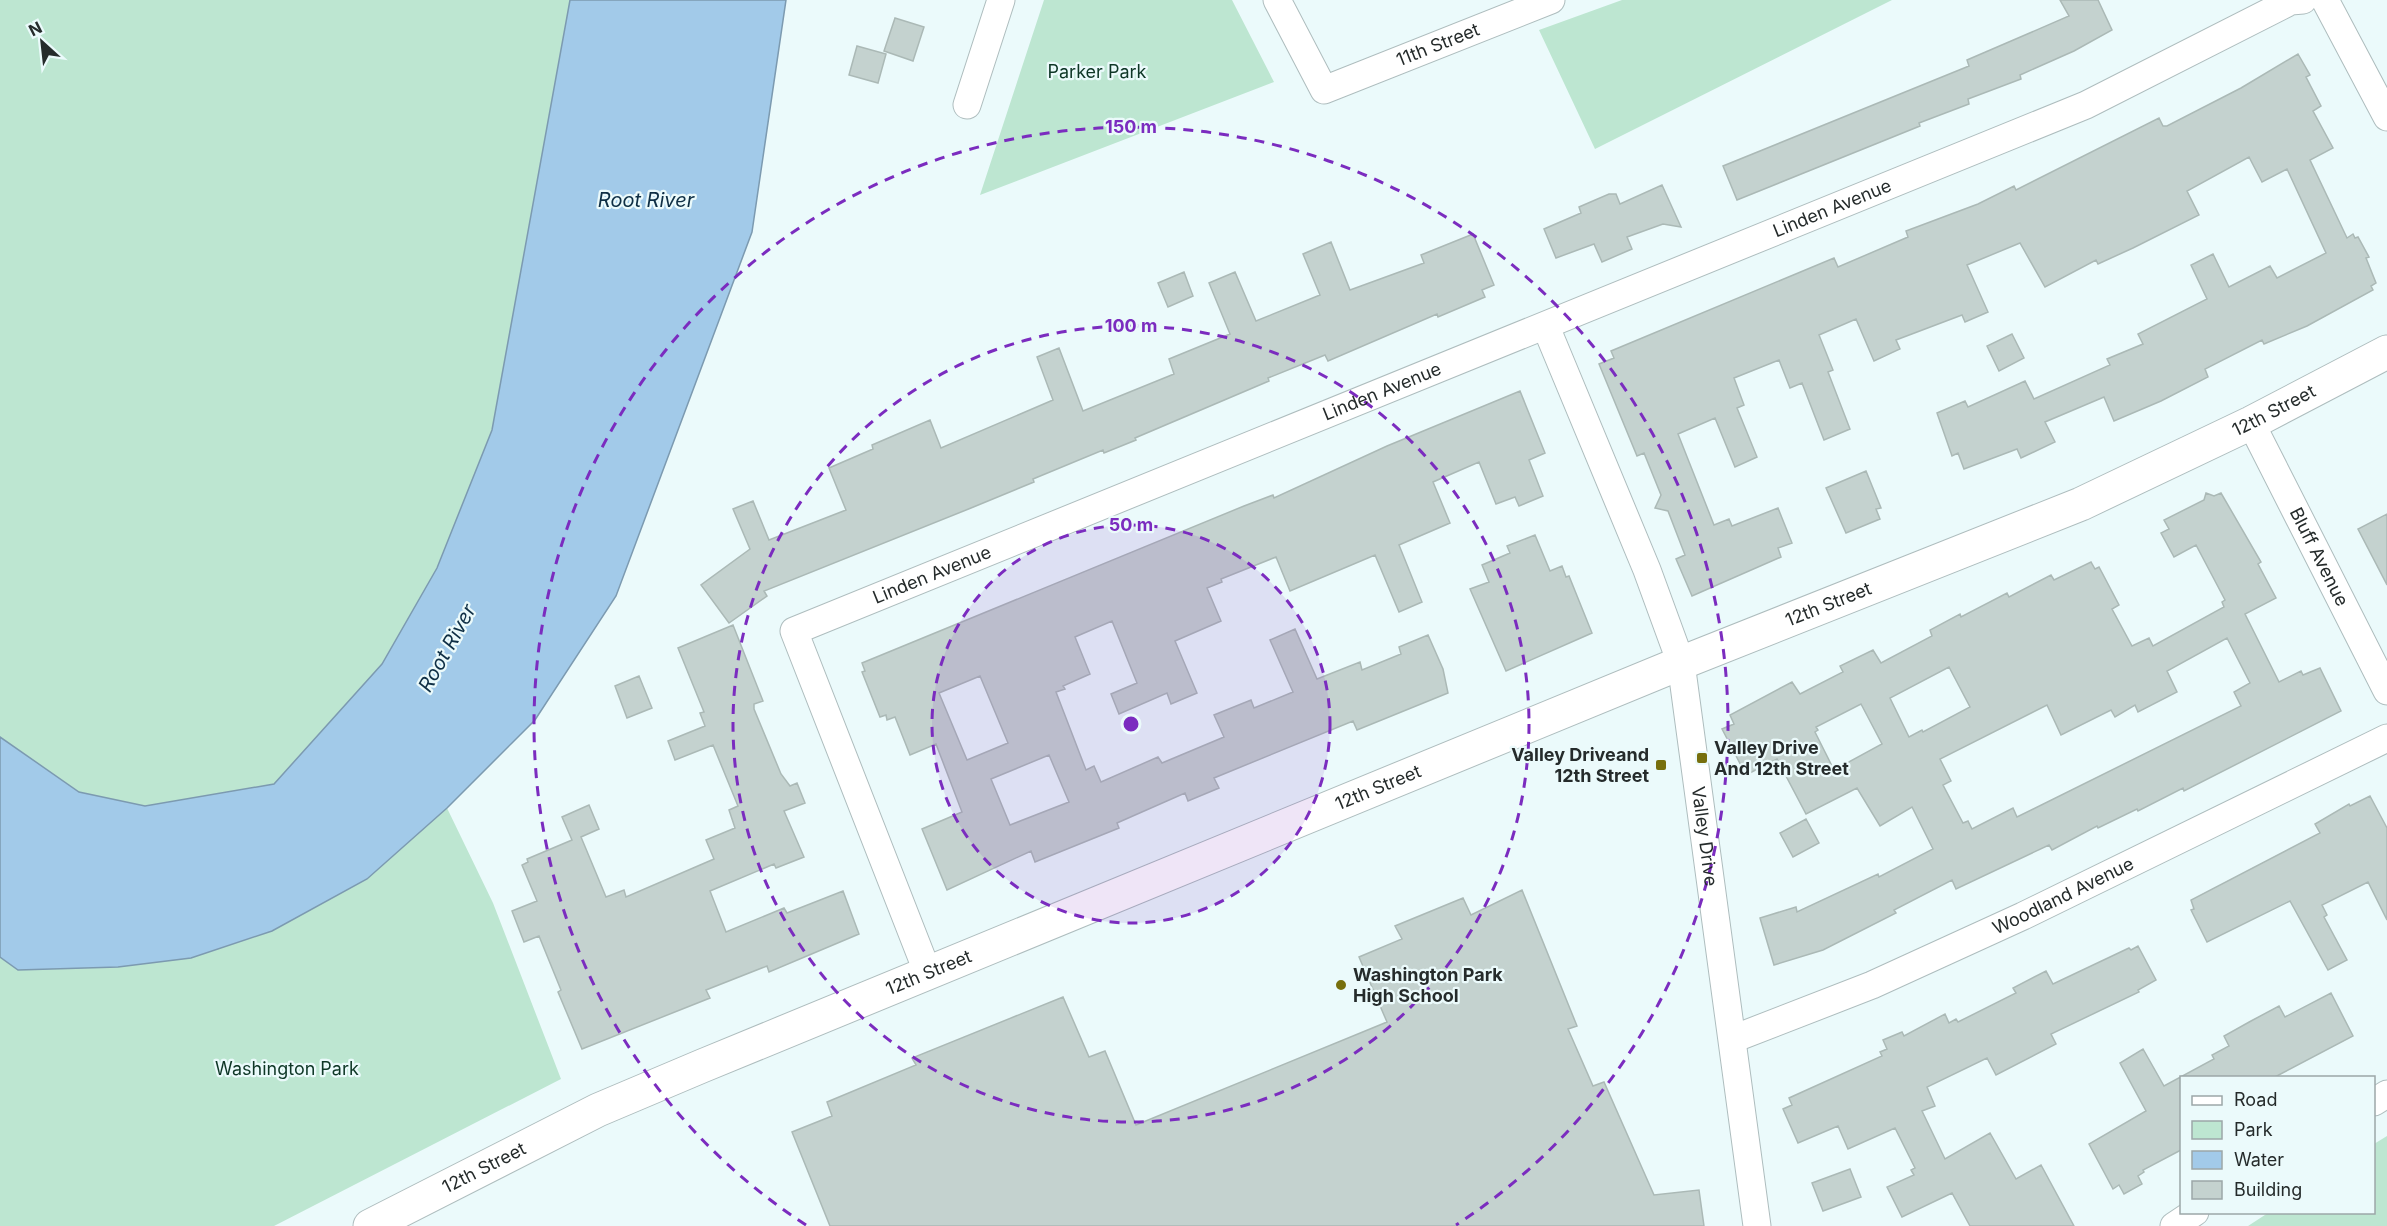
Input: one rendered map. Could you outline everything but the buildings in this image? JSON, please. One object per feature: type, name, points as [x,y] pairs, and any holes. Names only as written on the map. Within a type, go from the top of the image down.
[{"type":"street","points":[[967,105],[1000,0]]},
{"type":"street","name":"11th Street","points":[[1277,0],[1324,90],[1551,0]]},
{"type":"street","name":"Linden Avenue","points":[[927,971],[794,632],[2086,105],[2291,1],[2303,0]]},
{"type":"street","points":[[2325,0],[2387,117]]},
{"type":"street","name":"Valley Drive","points":[[1546,327],[1647,570],[1681,663],[1757,1226]]},
{"type":"street","name":"12th Street","points":[[370,1226],[598,1110],[927,971],[1681,663],[2081,504],[2251,423],[2387,352]]},
{"type":"street","name":"Bluff Avenue","points":[[2251,423],[2387,691]]},
{"type":"street","name":"Woodland Avenue","points":[[1733,1039],[1872,985],[2023,916],[2387,738]]},
{"type":"street","points":[[2174,1226],[2194,1214]]},
{"type":"street","points":[[2186,1226],[2195,1214]]},
{"type":"green space","points":[[0,0],[570,0],[492,430],[437,568],[382,664],[274,784],[145,806],[79,792],[0,737]]},
{"type":"green space","name":"Parker Park","points":[[1044,0],[1232,0],[1274,82],[980,195]]},
{"type":"green space","points":[[1622,0],[1892,0],[1595,149],[1539,30]]},
{"type":"green space","name":"Washington Park","points":[[447,808],[493,903],[561,1079],[274,1226],[0,1226],[0,957],[18,970],[367,879]]},
{"type":"green space","points":[[2387,1136],[2387,1226],[2248,1226],[2266,1214],[2375,1214],[2375,1143]]},
{"type":"water","name":"Root River","points":[[570,0],[786,0],[752,232],[616,596],[535,720],[447,808],[367,879],[272,931],[191,958],[118,967],[18,970],[0,957],[0,737],[79,792],[145,806],[274,784],[382,664],[437,568],[492,430]]},
{"type":"place","name":"Valley Drive And 12th Street","points":[[1702,758]]},
{"type":"place","name":"Valley Driveand 12th Street","points":[[1661,765]]},
{"type":"place","name":"Washington Park High School","points":[[1341,985]]}]
